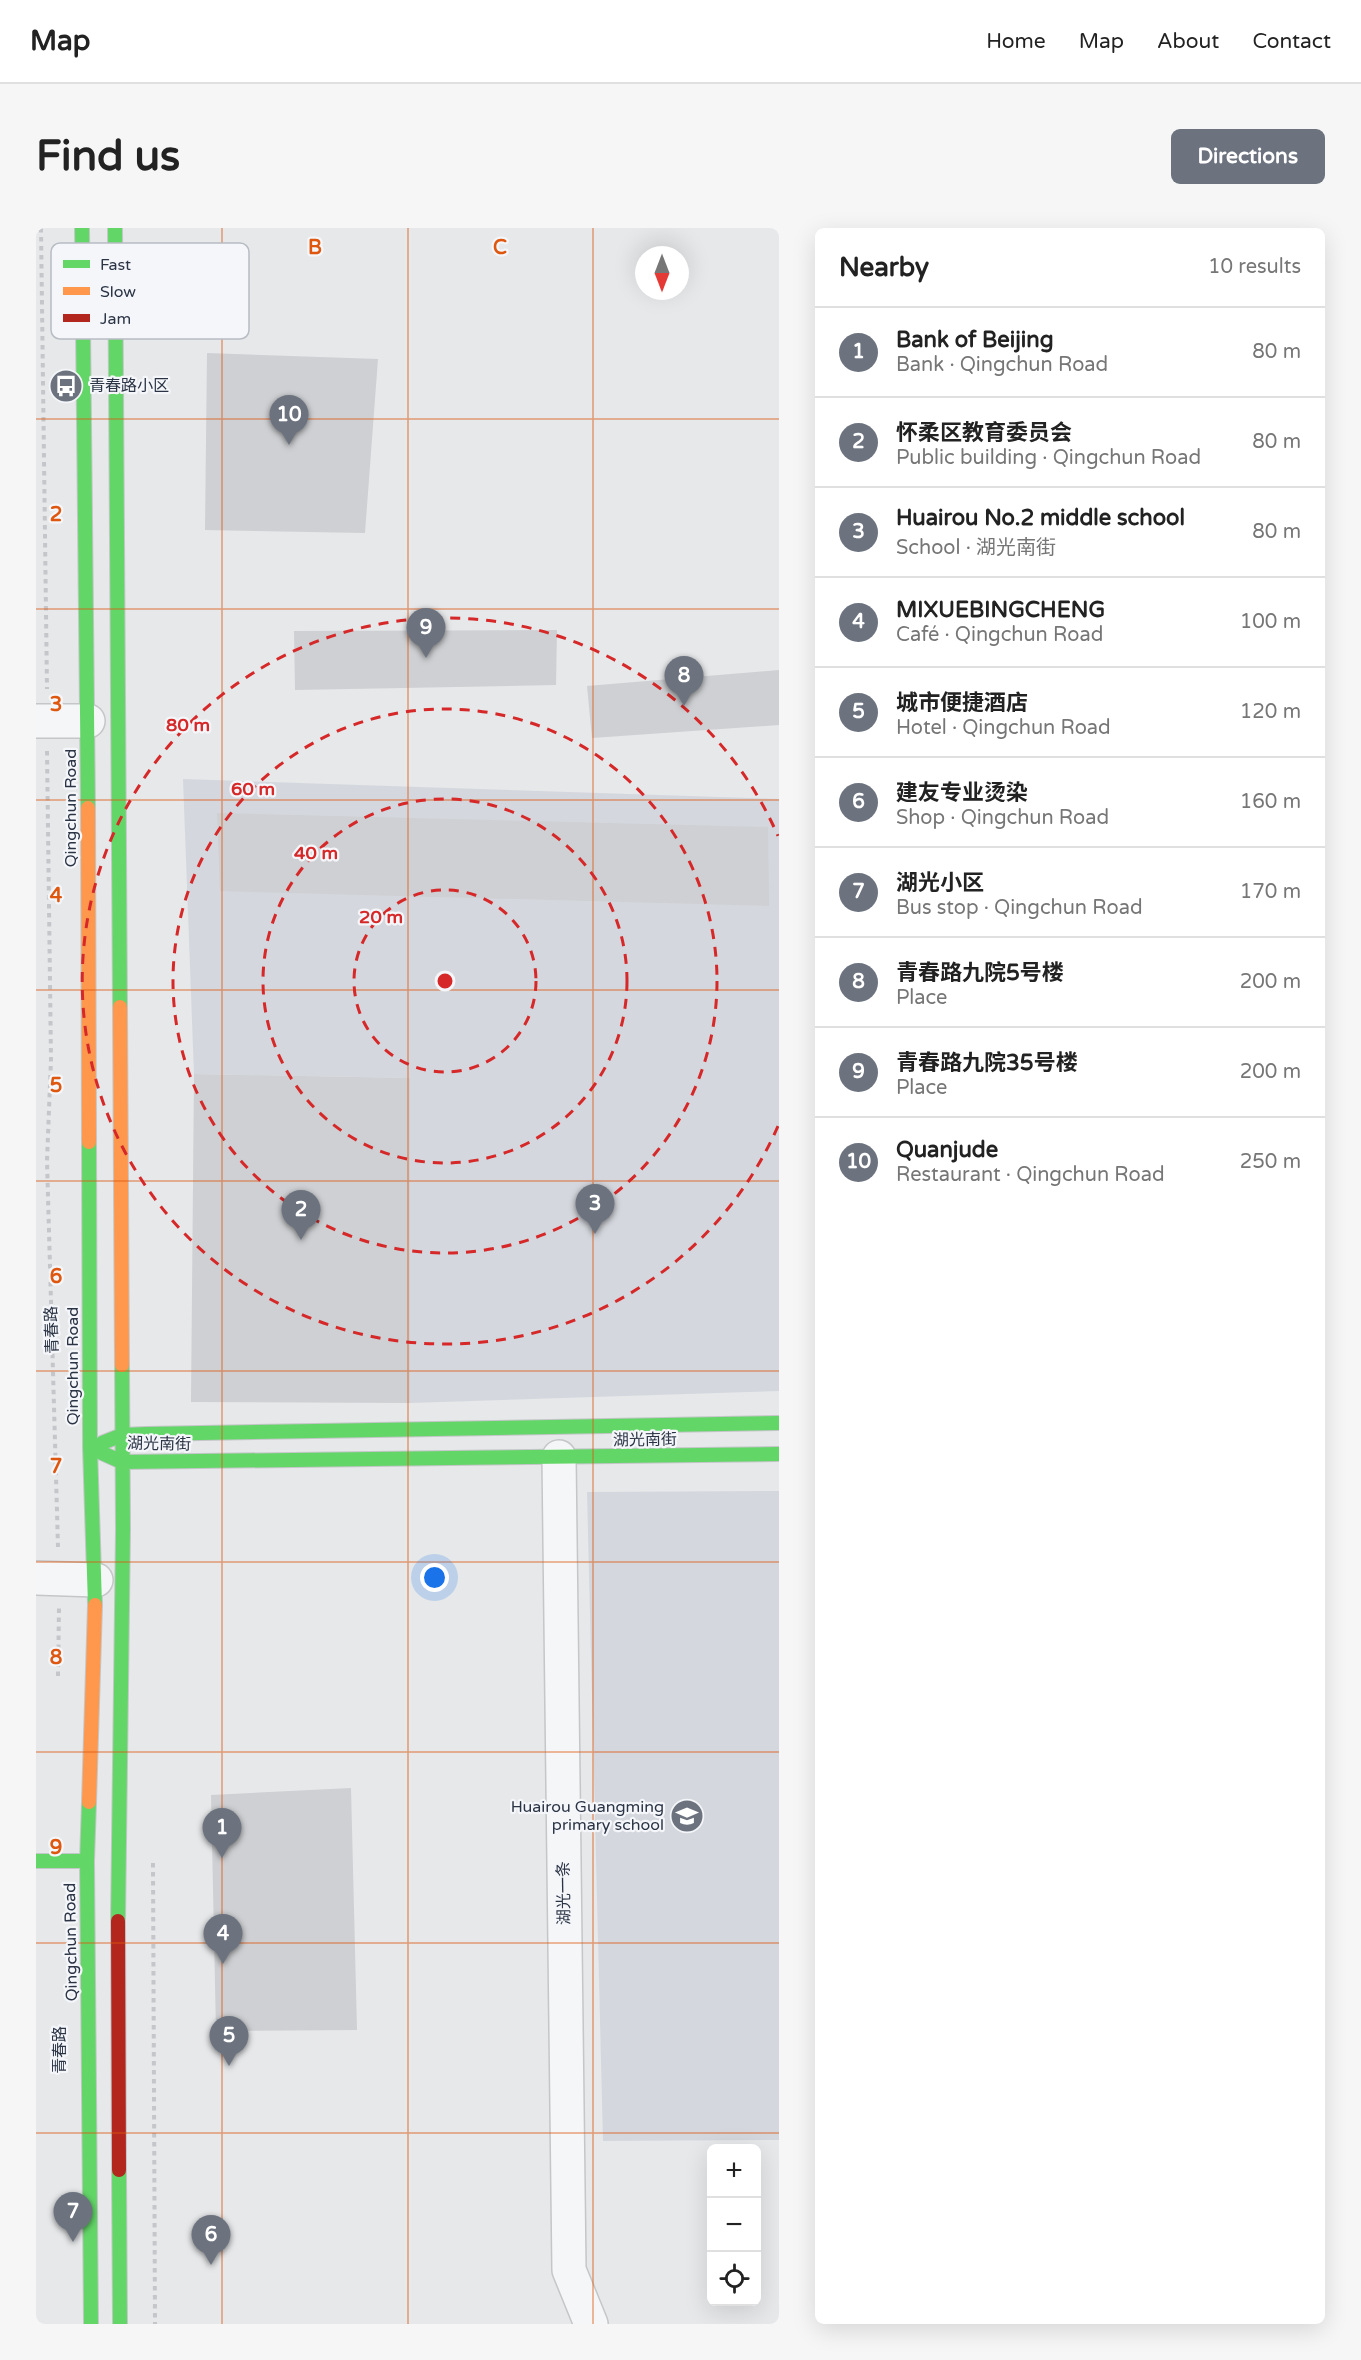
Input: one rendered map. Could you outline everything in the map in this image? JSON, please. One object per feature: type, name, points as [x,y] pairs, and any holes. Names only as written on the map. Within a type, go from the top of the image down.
[{"type":"main road","name":"Qingchun Road","points":[[82,228],[82,243]]},
{"type":"main road","points":[[116,228],[116,243]]},
{"type":"main road","name":"Qingchun Road","points":[[83,339],[88,721],[90,1447],[96,1580],[87,1861],[91,2324]]},
{"type":"main road","points":[[117,339],[123,1529],[118,1898],[120,2324]]},
{"type":"main road","name":"湖光南街","points":[[90,1447],[122,1435],[779,1423]]},
{"type":"main road","name":"湖光南街","points":[[90,1447],[122,1461],[779,1454]]},
{"type":"main road","points":[[36,1861],[87,1861]]},
{"type":"street","points":[[42,721],[88,721]]},
{"type":"street","name":"湖光一条","points":[[559,1458],[569,2270],[591,2324]]},
{"type":"street","points":[[47,1578],[96,1580]]},
{"type":"path","name":"青春路","points":[[41,228],[42,721],[51,1059],[47,1161],[47,1578],[58,1684]]},
{"type":"shaded area","points":[[183,779],[779,799],[779,1391],[410,1403],[410,1078],[194,1074]]},
{"type":"shaded area","name":"Huairou Guangming primary school","points":[[779,1491],[779,2140],[603,2141],[587,1492]]},
{"type":"building","points":[[207,353],[378,359],[365,533],[205,530]]},
{"type":"building","points":[[557,630],[556,685],[295,690],[294,631]]},
{"type":"building","points":[[779,670],[779,725],[592,738],[587,686]]},
{"type":"building","points":[[217,813],[768,827],[769,906],[220,891]]},
{"type":"building","points":[[194,1074],[410,1078],[410,1403],[191,1402]]},
{"type":"building","points":[[351,1788],[357,2030],[216,2031],[211,1795]]},
{"type":"traffic: fast","points":[[82,228],[82,243]]},
{"type":"traffic: fast","points":[[115,228],[115,243]]},
{"type":"traffic: fast","points":[[83,339],[88,808]]},
{"type":"traffic: fast","points":[[116,339],[120,1007]]},
{"type":"traffic: fast","points":[[89,1142],[90,1447],[95,1605]]},
{"type":"traffic: fast","points":[[118,1921],[123,1529],[122,1365]]},
{"type":"traffic: fast","points":[[102,1443],[122,1435],[146,1434],[779,1423]]},
{"type":"traffic: fast","points":[[102,1453],[122,1462],[779,1454]]},
{"type":"traffic: fast","points":[[89,1802],[87,1861],[91,2324]]},
{"type":"traffic: fast","points":[[36,1861],[87,1861]]},
{"type":"traffic: fast","points":[[119,2170],[120,2324]]},
{"type":"traffic: slow","points":[[88,808],[89,1142]]},
{"type":"traffic: slow","points":[[120,1007],[122,1365]]},
{"type":"traffic: slow","points":[[89,1802],[95,1605]]},
{"type":"traffic: jam","points":[[118,1921],[119,2170]]},
{"type":"place","name":"青春路小区","points":[[66,386]]},
{"type":"place","name":"Quanjude","points":[[289,445]]},
{"type":"place","name":"青春路九院35号楼","points":[[426,658]]},
{"type":"place","name":"青春路九院5号楼","points":[[684,706]]},
{"type":"place","name":"Huairou No.2 middle school","points":[[595,1234]]},
{"type":"place","name":"怀柔区教育委员会","points":[[301,1240]]},
{"type":"place","name":"Huairou Guangming primary school","points":[[687,1816]]},
{"type":"place","name":"Bank of Beijing","points":[[222,1858]]},
{"type":"place","name":"MIXUEBINGCHENG","points":[[223,1964]]},
{"type":"place","name":"城市便捷酒店","points":[[229,2066]]},
{"type":"place","name":"湖光小区","points":[[73,2242]]},
{"type":"place","name":"建友专业烫染","points":[[211,2265]]}]
